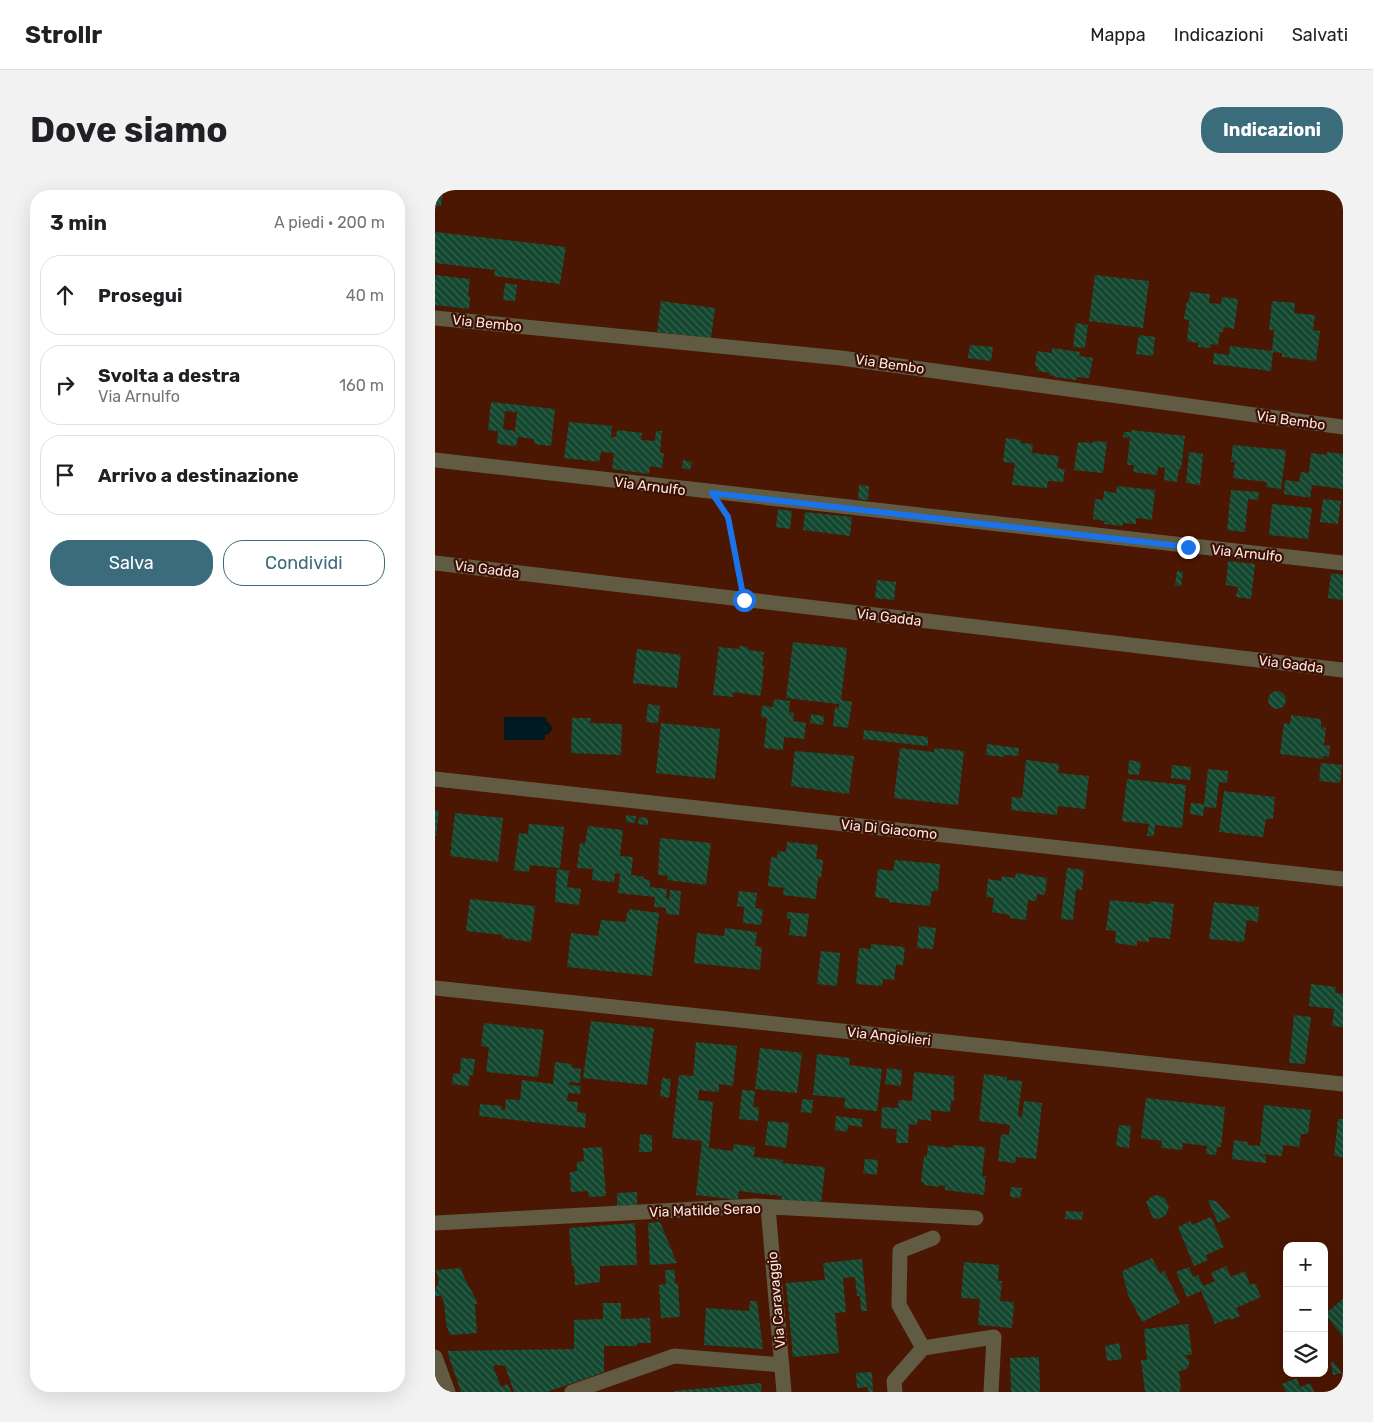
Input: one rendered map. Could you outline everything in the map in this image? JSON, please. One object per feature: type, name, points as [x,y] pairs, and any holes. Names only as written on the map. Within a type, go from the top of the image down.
[{"type":"street","name":"Via Bembo","points":[[435,318],[841,358],[1343,427]]},
{"type":"street","name":"Via Arnulfo","points":[[435,460],[712,493],[1343,563]]},
{"type":"street","name":"Via Gadda","points":[[435,563],[1343,670]]},
{"type":"street","name":"Via Di Giacomo","points":[[435,779],[1343,879]]},
{"type":"street","name":"Via Angiolieri","points":[[435,988],[1343,1084]]},
{"type":"street","name":"Via Matilde Serao","points":[[435,1224],[768,1207],[976,1218]]},
{"type":"street","name":"Via Caravaggio","points":[[768,1207],[784,1392]]},
{"type":"street","points":[[923,1348],[899,1304],[900,1251],[933,1238]]},
{"type":"street","points":[[895,1392],[894,1381],[923,1348],[994,1337],[991,1392]]},
{"type":"street","points":[[572,1392],[674,1356],[782,1365]]},
{"type":"street","points":[[435,1357],[448,1392]]},
{"type":"path","points":[[712,493],[728,517],[744,600]]},
{"type":"water","points":[[504,717],[546,717],[546,721],[551,725],[552,730],[549,734],[545,735],[545,740],[504,740]]},
{"type":"building","points":[[435,190],[443,190],[441,206],[435,206]]},
{"type":"building","points":[[435,232],[566,247],[560,284],[494,276],[495,270],[435,263]]},
{"type":"building","points":[[435,275],[470,279],[469,309],[435,305]]},
{"type":"building","points":[[1095,275],[1149,281],[1143,328],[1089,321]]},
{"type":"building","points":[[505,283],[517,285],[515,301],[503,300]]},
{"type":"building","points":[[1190,292],[1210,294],[1209,303],[1221,304],[1222,297],[1238,299],[1234,329],[1224,327],[1223,332],[1220,332],[1218,345],[1211,344],[1211,348],[1198,347],[1198,343],[1187,341],[1189,320],[1184,319]]},
{"type":"building","points":[[661,301],[715,308],[711,338],[657,332]]},
{"type":"building","points":[[1272,301],[1295,303],[1294,313],[1315,315],[1313,330],[1320,331],[1316,361],[1282,357],[1282,353],[1273,352],[1271,371],[1213,364],[1214,353],[1229,355],[1230,346],[1272,351],[1274,330],[1269,330]]},
{"type":"building","points":[[1076,323],[1088,325],[1085,348],[1073,347]]},
{"type":"building","points":[[1139,335],[1155,337],[1153,356],[1136,354]]},
{"type":"building","points":[[970,345],[993,347],[991,361],[968,358]]},
{"type":"building","points":[[1052,348],[1080,352],[1079,356],[1093,358],[1089,378],[1077,377],[1076,380],[1055,377],[1049,375],[1050,373],[1037,371],[1038,367],[1035,366],[1037,351],[1052,353]]},
{"type":"building","points":[[491,402],[555,409],[551,446],[534,444],[534,439],[518,437],[516,446],[497,444],[498,431],[488,430]],"holes":[[[505,411],[517,412],[515,431],[503,429]]]},
{"type":"building","points":[[569,422],[612,426],[611,437],[616,437],[617,430],[642,433],[641,440],[655,441],[656,431],[662,431],[660,453],[664,453],[662,468],[650,466],[649,474],[612,469],[614,453],[601,452],[599,462],[564,458]]},
{"type":"building","points":[[1132,430],[1185,436],[1181,469],[1179,469],[1177,482],[1164,480],[1165,468],[1158,467],[1157,475],[1133,472],[1134,465],[1127,465],[1130,438],[1123,437],[1124,432],[1131,432]]},
{"type":"building","points":[[1006,438],[1021,440],[1021,443],[1033,444],[1032,453],[1059,456],[1057,468],[1065,469],[1063,482],[1048,481],[1047,488],[1012,485],[1015,463],[1003,462]]},
{"type":"building","points":[[1093,441],[1107,442],[1103,473],[1074,470],[1078,442],[1093,443]]},
{"type":"building","points":[[1233,445],[1286,450],[1281,489],[1266,487],[1267,482],[1233,478],[1235,462],[1231,462]]},
{"type":"building","points":[[1189,452],[1203,454],[1200,485],[1186,483]]},
{"type":"building","points":[[1327,452],[1343,454],[1343,489],[1312,485],[1310,498],[1284,494],[1285,480],[1299,482],[1301,472],[1309,473],[1311,453],[1327,455]]},
{"type":"building","points":[[683,460],[692,462],[690,470],[682,468]]},
{"type":"building","points":[[859,485],[869,486],[868,500],[858,499]]},
{"type":"building","points":[[1117,486],[1155,490],[1152,520],[1136,518],[1136,524],[1123,523],[1122,526],[1104,524],[1105,521],[1093,519],[1095,499],[1103,500],[1104,491],[1116,493]]},
{"type":"building","points":[[1231,490],[1259,492],[1258,500],[1248,499],[1245,532],[1227,530]]},
{"type":"building","points":[[1323,499],[1341,501],[1338,524],[1320,522]]},
{"type":"building","points":[[1272,504],[1312,508],[1308,539],[1269,535]]},
{"type":"building","points":[[778,509],[792,511],[790,529],[776,527]]},
{"type":"building","points":[[805,512],[852,517],[850,536],[803,530]]},
{"type":"building","points":[[1228,561],[1255,564],[1251,599],[1236,597],[1238,587],[1226,585]]},
{"type":"building","points":[[1177,571],[1183,572],[1181,586],[1175,585]]},
{"type":"building","points":[[1331,573],[1343,575],[1343,600],[1328,598]]},
{"type":"building","points":[[877,580],[896,582],[894,600],[875,598]]},
{"type":"building","points":[[793,642],[847,648],[841,700],[852,702],[848,728],[833,726],[835,707],[839,708],[839,704],[786,698]]},
{"type":"building","points":[[739,646],[748,647],[748,650],[764,652],[760,696],[733,692],[733,697],[713,695],[719,647],[739,649]]},
{"type":"building","points":[[637,649],[681,655],[677,688],[633,683]]},
{"type":"building","points":[[1277,691],[1283,694],[1286,700],[1283,706],[1277,709],[1271,706],[1268,700],[1271,694]]},
{"type":"building","points":[[774,699],[790,701],[789,712],[794,713],[793,721],[806,723],[804,739],[784,737],[783,750],[764,748],[767,718],[761,717],[762,706],[773,707]]},
{"type":"building","points":[[648,704],[660,706],[658,723],[646,722]]},
{"type":"building","points":[[811,714],[824,716],[823,725],[810,723]]},
{"type":"building","points":[[1291,715],[1321,719],[1321,727],[1326,728],[1324,745],[1330,746],[1329,757],[1323,756],[1323,759],[1280,754],[1284,723],[1290,724]]},
{"type":"building","points":[[572,718],[591,718],[590,723],[622,724],[621,755],[571,753]]},
{"type":"building","points":[[661,723],[720,729],[715,779],[656,773]]},
{"type":"building","points":[[864,730],[928,737],[928,746],[863,739]]},
{"type":"building","points":[[987,744],[1019,748],[1018,756],[986,755]]},
{"type":"building","points":[[900,748],[934,752],[935,748],[964,751],[958,805],[894,798]]},
{"type":"building","points":[[795,751],[854,756],[849,794],[791,786]]},
{"type":"building","points":[[1026,760],[1059,764],[1058,773],[1089,776],[1085,809],[1058,806],[1057,815],[1011,810],[1012,797],[1022,798]]},
{"type":"building","points":[[1129,760],[1141,762],[1139,775],[1128,774]]},
{"type":"building","points":[[1321,763],[1342,765],[1340,783],[1319,781]]},
{"type":"building","points":[[1172,765],[1191,767],[1190,780],[1171,778]]},
{"type":"building","points":[[1208,769],[1228,771],[1227,783],[1219,782],[1216,808],[1204,807],[1203,816],[1190,814],[1191,803],[1204,804]]},
{"type":"building","points":[[1127,779],[1186,785],[1182,828],[1155,825],[1154,836],[1147,836],[1149,824],[1122,821]]},
{"type":"building","points":[[1224,791],[1275,797],[1273,819],[1266,819],[1263,837],[1219,832]]},
{"type":"building","points":[[435,810],[439,810],[436,836],[435,836]]},
{"type":"building","points":[[455,813],[503,818],[498,862],[450,856]]},
{"type":"building","points":[[626,815],[636,816],[635,823],[626,822]]},
{"type":"building","points":[[639,817],[648,818],[648,825],[638,824]]},
{"type":"building","points":[[529,824],[564,827],[560,868],[530,865],[529,872],[514,870],[519,833],[528,834]]},
{"type":"building","points":[[588,826],[623,830],[620,856],[633,857],[631,875],[650,880],[650,887],[667,889],[666,898],[669,899],[670,890],[681,891],[679,915],[666,914],[666,908],[654,907],[655,897],[618,893],[620,874],[615,873],[614,882],[592,880],[593,869],[577,868],[580,843],[585,844]]},
{"type":"building","points":[[660,838],[711,843],[706,885],[667,880],[668,876],[658,875]]},
{"type":"building","points":[[787,842],[818,845],[816,859],[823,860],[821,878],[818,877],[816,899],[783,895],[784,888],[768,886],[771,857],[777,858],[778,851],[786,852]]},
{"type":"building","points":[[895,860],[940,864],[938,891],[932,891],[930,906],[889,902],[889,899],[875,897],[878,869],[893,871]]},
{"type":"building","points":[[1067,868],[1084,870],[1082,890],[1076,889],[1073,920],[1061,919]]},
{"type":"building","points":[[557,869],[569,871],[567,887],[581,889],[579,905],[555,902]]},
{"type":"building","points":[[1016,873],[1047,878],[1045,895],[1037,894],[1036,901],[1028,900],[1026,920],[1010,918],[1010,915],[992,912],[994,898],[986,897],[988,879],[1001,881],[1002,876],[1015,878]]},
{"type":"building","points":[[739,891],[757,893],[755,908],[763,909],[761,925],[743,923],[744,907],[737,906]]},
{"type":"building","points":[[470,899],[535,906],[531,942],[503,938],[503,935],[466,931]]},
{"type":"building","points":[[1110,900],[1174,904],[1170,939],[1149,937],[1149,942],[1137,941],[1137,946],[1115,943],[1116,931],[1106,930]]},
{"type":"building","points":[[1214,902],[1259,907],[1258,922],[1247,920],[1244,942],[1209,939]]},
{"type":"building","points":[[630,909],[659,913],[652,976],[567,967],[571,933],[598,936],[601,920],[626,922],[627,912]]},
{"type":"building","points":[[787,912],[809,914],[806,937],[789,935],[791,919],[787,918]]},
{"type":"building","points":[[919,926],[936,928],[933,949],[917,948]]},
{"type":"building","points":[[725,928],[757,932],[755,946],[762,947],[760,970],[694,963],[697,933],[724,936]]},
{"type":"building","points":[[871,944],[905,947],[903,965],[896,965],[894,980],[883,979],[882,986],[856,984],[859,948],[871,949]]},
{"type":"building","points":[[821,951],[840,953],[837,986],[817,984]]},
{"type":"building","points":[[1311,984],[1336,987],[1335,993],[1343,994],[1343,1027],[1332,1026],[1334,1009],[1309,1006]]},
{"type":"building","points":[[1294,1015],[1311,1017],[1305,1064],[1289,1063]]},
{"type":"building","points":[[591,1021],[654,1028],[647,1085],[583,1078]]},
{"type":"building","points":[[484,1023],[544,1030],[538,1077],[486,1072],[489,1047],[481,1046]]},
{"type":"building","points":[[696,1042],[737,1046],[733,1086],[719,1084],[719,1092],[699,1090],[698,1100],[713,1102],[709,1148],[733,1151],[734,1144],[755,1147],[754,1157],[783,1160],[782,1163],[825,1167],[821,1204],[781,1200],[782,1196],[739,1191],[738,1200],[696,1195],[702,1141],[672,1138],[679,1075],[693,1076]]},
{"type":"building","points":[[760,1048],[802,1053],[797,1093],[755,1089]]},
{"type":"building","points":[[817,1054],[850,1058],[849,1065],[882,1069],[877,1111],[844,1108],[845,1098],[813,1095]]},
{"type":"building","points":[[461,1058],[475,1059],[473,1075],[470,1075],[468,1086],[452,1084],[453,1073],[460,1074]]},
{"type":"building","points":[[555,1062],[572,1064],[571,1067],[581,1069],[580,1083],[569,1082],[569,1085],[581,1086],[580,1094],[568,1093],[567,1101],[578,1102],[577,1112],[586,1113],[585,1128],[479,1116],[480,1104],[502,1106],[501,1110],[505,1110],[506,1099],[520,1100],[522,1080],[553,1084]]},
{"type":"building","points":[[887,1068],[902,1070],[901,1086],[885,1084]]},
{"type":"building","points":[[914,1072],[954,1076],[954,1101],[951,1101],[950,1112],[931,1110],[931,1121],[918,1119],[917,1125],[909,1124],[908,1143],[896,1143],[897,1129],[881,1128],[882,1107],[898,1108],[899,1100],[912,1101]]},
{"type":"building","points":[[984,1074],[1007,1077],[1007,1080],[1022,1081],[1018,1116],[1022,1117],[1024,1101],[1042,1103],[1036,1159],[1016,1157],[1015,1163],[998,1161],[1001,1134],[1009,1135],[1010,1125],[979,1121]]},
{"type":"building","points":[[662,1078],[671,1079],[669,1098],[660,1096]]},
{"type":"building","points":[[742,1090],[755,1091],[753,1107],[759,1107],[758,1121],[739,1119]]},
{"type":"building","points":[[1146,1098],[1225,1107],[1221,1147],[1217,1147],[1216,1155],[1206,1154],[1207,1146],[1183,1143],[1182,1150],[1161,1148],[1162,1141],[1141,1138]]},
{"type":"building","points":[[802,1099],[813,1100],[812,1113],[801,1112]]},
{"type":"building","points":[[1264,1105],[1311,1110],[1308,1134],[1301,1134],[1299,1147],[1283,1145],[1282,1156],[1259,1154],[1266,1156],[1266,1163],[1232,1159],[1234,1140],[1248,1142],[1248,1145],[1260,1146]]},
{"type":"building","points":[[836,1116],[862,1119],[862,1127],[848,1125],[847,1132],[835,1130]]},
{"type":"building","points":[[1338,1119],[1343,1119],[1343,1157],[1334,1156]]},
{"type":"building","points":[[768,1121],[789,1123],[786,1148],[765,1145]]},
{"type":"building","points":[[1119,1125],[1131,1126],[1129,1148],[1116,1146]]},
{"type":"building","points":[[640,1134],[652,1135],[652,1152],[639,1152]]},
{"type":"building","points":[[928,1145],[953,1148],[953,1145],[985,1147],[982,1176],[986,1176],[984,1195],[945,1190],[945,1186],[939,1185],[939,1187],[924,1185],[921,1182],[924,1156],[927,1156]]},
{"type":"building","points":[[602,1147],[606,1196],[589,1197],[588,1191],[571,1192],[570,1172],[577,1171],[577,1162],[584,1161],[583,1148]]},
{"type":"building","points":[[865,1159],[878,1160],[877,1175],[863,1173]]},
{"type":"building","points":[[1011,1187],[1022,1188],[1020,1198],[1010,1197]]},
{"type":"building","points":[[637,1192],[637,1205],[617,1206],[617,1193]]},
{"type":"building","points":[[1157,1195],[1165,1198],[1169,1207],[1166,1215],[1159,1219],[1153,1218],[1146,1202],[1151,1197]]},
{"type":"building","points":[[1208,1200],[1216,1201],[1230,1217],[1218,1223]]},
{"type":"building","points":[[1066,1211],[1083,1212],[1082,1220],[1065,1219]]},
{"type":"building","points":[[1211,1217],[1224,1247],[1206,1255],[1208,1260],[1194,1266],[1178,1227],[1190,1221],[1192,1225]]},
{"type":"building","points":[[660,1222],[677,1263],[650,1265],[648,1223]]},
{"type":"building","points":[[635,1223],[637,1265],[600,1266],[600,1282],[575,1285],[569,1228]]},
{"type":"building","points":[[1152,1258],[1160,1273],[1164,1271],[1180,1303],[1142,1322],[1128,1295],[1122,1271]]},
{"type":"building","points":[[862,1259],[867,1311],[861,1311],[860,1296],[857,1296],[855,1277],[843,1278],[846,1312],[835,1313],[839,1353],[793,1357],[786,1283],[825,1280],[823,1263]]},
{"type":"building","points":[[964,1262],[999,1265],[998,1281],[1002,1281],[1000,1301],[1014,1302],[1012,1328],[978,1325],[980,1299],[961,1298]]},
{"type":"building","points":[[1226,1266],[1231,1277],[1245,1271],[1250,1285],[1255,1283],[1261,1297],[1236,1308],[1240,1316],[1215,1324],[1201,1291],[1187,1297],[1176,1272],[1189,1267],[1193,1277],[1198,1275],[1203,1286],[1215,1281],[1211,1273]]},
{"type":"building","points":[[461,1268],[477,1301],[477,1304],[475,1304],[477,1333],[450,1335],[446,1324],[444,1302],[441,1296],[435,1296],[439,1280],[436,1270]]},
{"type":"building","points":[[665,1270],[675,1270],[675,1284],[678,1283],[680,1317],[661,1318],[659,1285],[666,1284]]},
{"type":"building","points":[[1343,1299],[1343,1337],[1328,1318],[1328,1312]]},
{"type":"building","points":[[750,1301],[757,1301],[763,1349],[704,1345],[706,1308],[749,1311]]},
{"type":"building","points":[[603,1303],[621,1303],[621,1319],[650,1318],[651,1343],[637,1343],[637,1346],[604,1346],[604,1372],[547,1392],[514,1392],[505,1366],[496,1365],[493,1366],[501,1387],[508,1384],[511,1392],[461,1392],[447,1351],[574,1349],[574,1320],[603,1319]]},
{"type":"building","points":[[1188,1324],[1192,1355],[1184,1355],[1189,1360],[1189,1366],[1185,1370],[1179,1371],[1181,1389],[1179,1392],[1145,1392],[1141,1360],[1147,1360],[1144,1329]]},
{"type":"building","points":[[1119,1343],[1122,1359],[1107,1361],[1105,1346]]},
{"type":"building","points":[[1039,1357],[1040,1392],[1011,1392],[1010,1358]]},
{"type":"building","points":[[1333,1361],[1342,1373],[1333,1375],[1331,1363]]},
{"type":"building","points":[[872,1372],[873,1392],[868,1392],[868,1387],[857,1388],[856,1373]]},
{"type":"building","points":[[1297,1378],[1300,1387],[1310,1383],[1314,1392],[1286,1392],[1282,1384]]},
{"type":"building","points":[[761,1383],[762,1392],[675,1392],[675,1391]]},
{"type":"route","points":[[744,600],[728,517],[712,493],[1188,547]]}]
